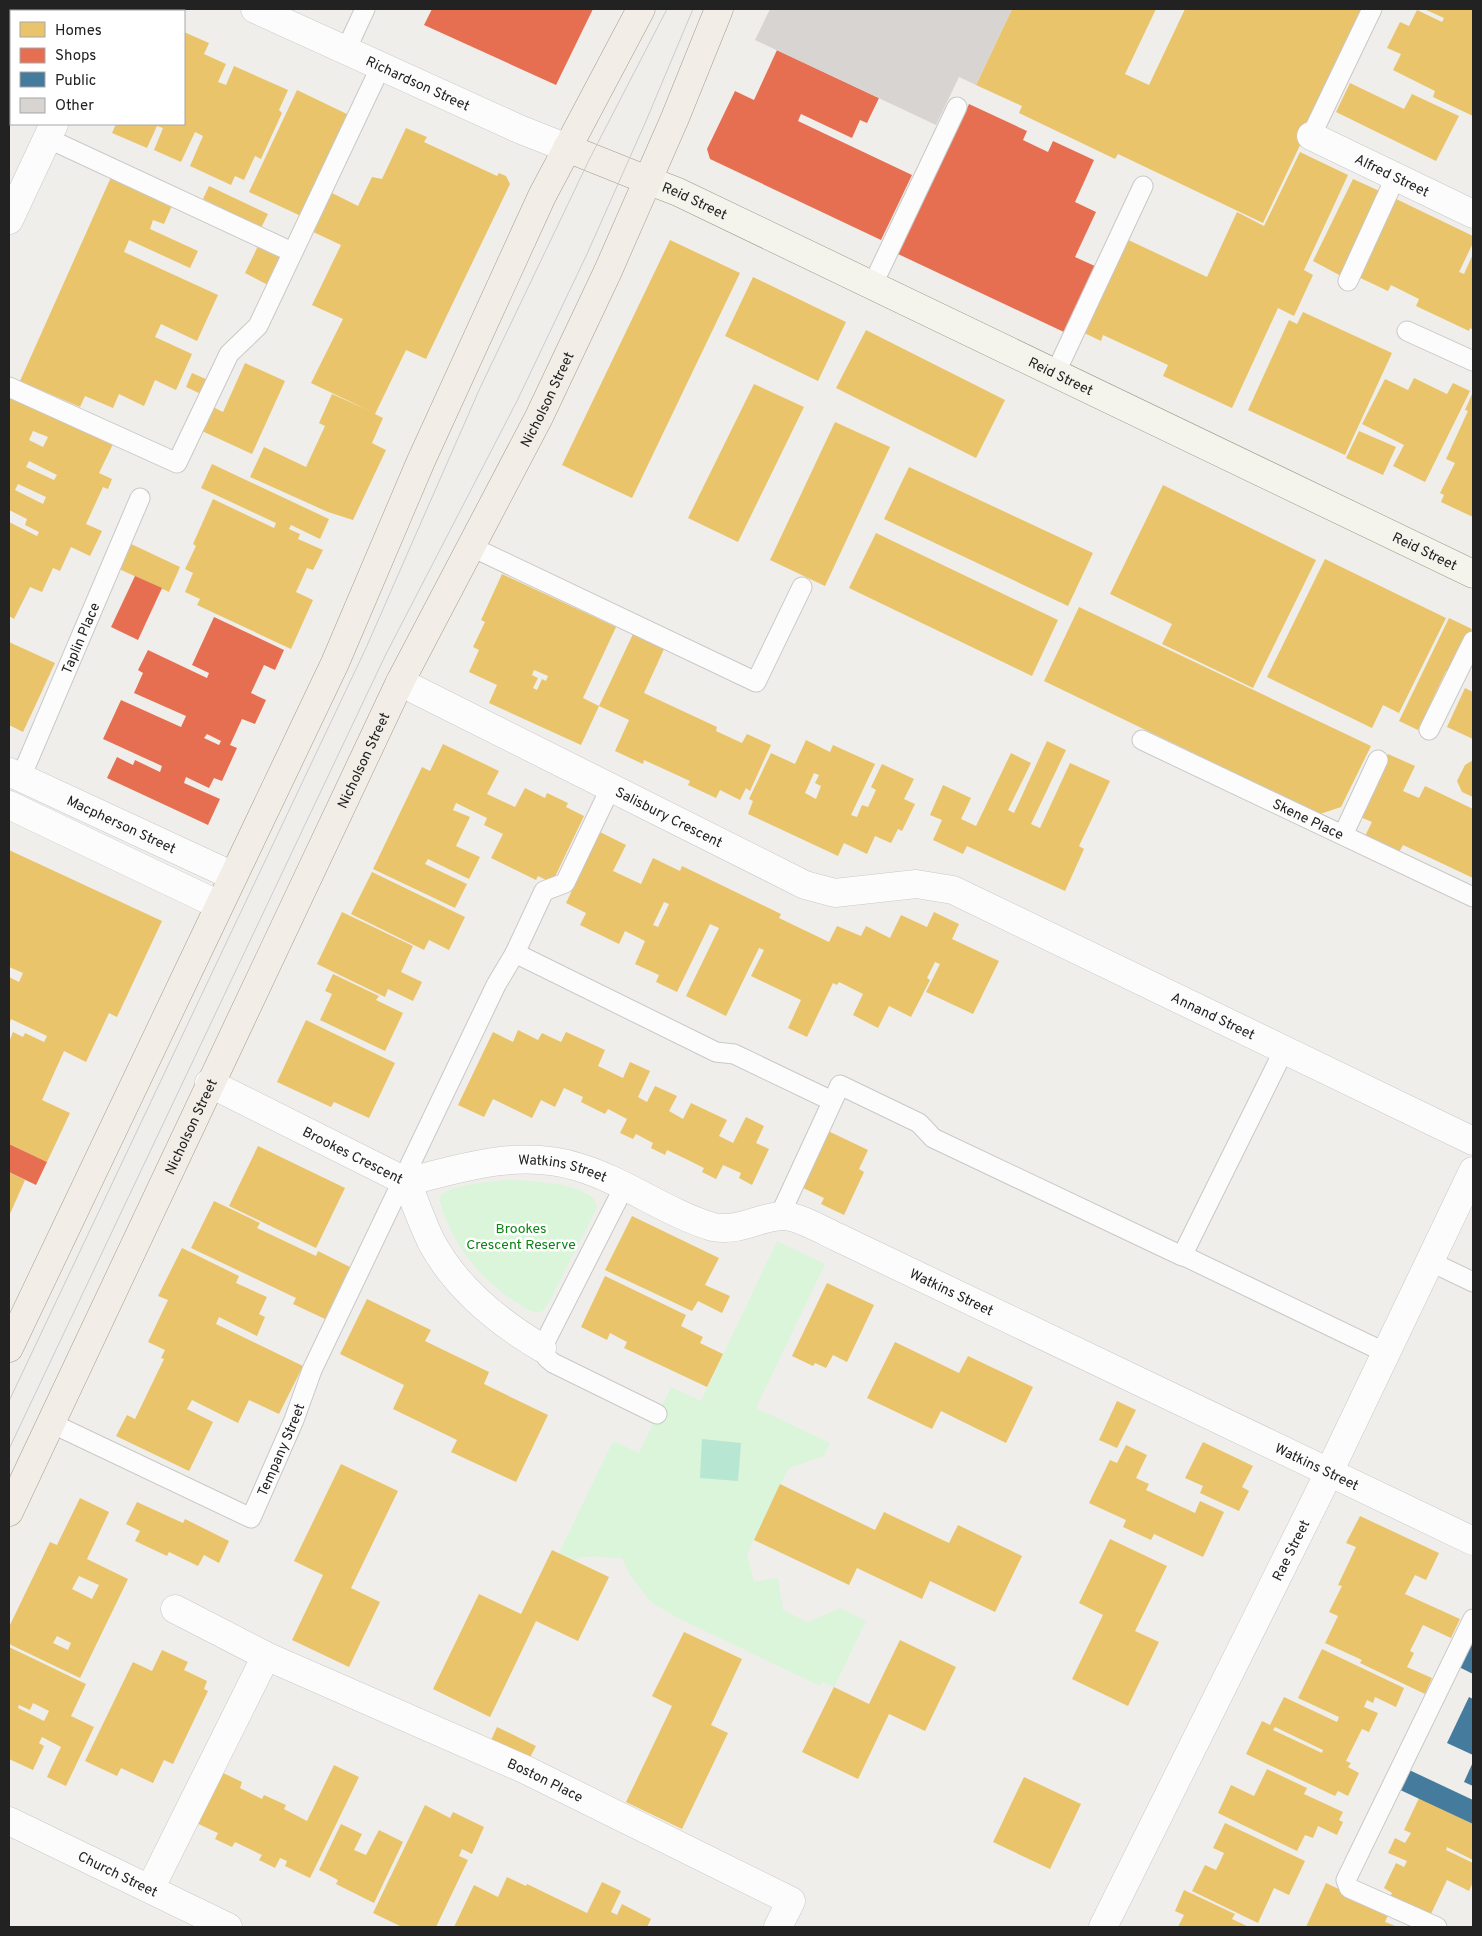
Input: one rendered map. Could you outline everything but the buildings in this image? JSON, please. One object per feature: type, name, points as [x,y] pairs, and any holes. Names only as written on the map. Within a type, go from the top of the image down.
[{"type":"main road","points":[[9,1348],[335,663],[477,336],[542,196],[641,9]]},
{"type":"main road","name":"Nicholson Street","points":[[9,1512],[209,1083],[400,682],[543,408],[608,271],[720,9]]},
{"type":"main road","points":[[567,148],[648,180]]},
{"type":"street","name":"Richardson Street","points":[[263,10],[519,129],[567,148]]},
{"type":"street","points":[[9,220],[51,131]]},
{"type":"street","name":"Alfred Street","points":[[1311,136],[1473,214]]},
{"type":"street","name":"Reid Street","points":[[648,180],[678,192],[1473,574]]},
{"type":"street","name":"Salisbury Crescent","points":[[400,682],[610,789],[805,885],[835,893],[916,884],[953,890]]},
{"type":"street","name":"Macpherson Street","points":[[20,776],[233,876]]},
{"type":"street","name":"Taplin Place","points":[[11,813],[20,776]]},
{"type":"street","points":[[11,813],[219,905]]},
{"type":"street","name":"Annand Street","points":[[953,890],[1473,1141]]},
{"type":"street","name":"Brookes Crescent","points":[[209,1083],[405,1181],[432,1243],[458,1280],[477,1301],[500,1321],[542,1348]]},
{"type":"street","name":"Watkins Street","points":[[405,1181],[484,1162],[532,1160],[579,1167],[713,1227],[736,1228],[779,1217],[792,1218],[837,1237],[1473,1540]]},
{"type":"street","name":"Rae Street","points":[[1104,1927],[1329,1472],[1473,1171]]},
{"type":"street","name":"Boston Place","points":[[175,1609],[266,1656],[524,1769],[791,1901],[778,1927]]},
{"type":"street","points":[[150,1889],[266,1656]]},
{"type":"street","name":"Church Street","points":[[9,1820],[228,1927]]},
{"type":"lane","points":[[346,50],[365,9]]},
{"type":"lane","points":[[1311,136],[1372,9]]},
{"type":"lane","points":[[9,387],[177,463],[229,354],[258,326],[381,66]]},
{"type":"lane","points":[[872,286],[957,107]]},
{"type":"lane","points":[[51,131],[292,252]]},
{"type":"lane","points":[[1348,281],[1396,176]]},
{"type":"lane","points":[[1054,374],[1143,186]]},
{"type":"lane","points":[[1407,331],[1473,361]]},
{"type":"lane","name":"Taplin Place","points":[[20,776],[140,498]]},
{"type":"lane","points":[[472,547],[756,682],[802,587]]},
{"type":"lane","points":[[1428,730],[1473,641]]},
{"type":"lane","name":"Skene Place","points":[[1142,740],[1473,897]]},
{"type":"lane","points":[[1343,836],[1378,760]]},
{"type":"lane","points":[[405,1181],[496,985],[515,953],[544,890],[565,883],[610,789]]},
{"type":"lane","points":[[515,953],[716,1052],[734,1054],[832,1101]]},
{"type":"lane","points":[[1182,1255],[1284,1050]]},
{"type":"lane","points":[[779,1217],[840,1085],[919,1123],[933,1138],[1386,1353]]},
{"type":"lane","name":"Tempany Street","points":[[52,1422],[251,1518],[294,1420],[312,1370],[405,1181]]},
{"type":"lane","points":[[542,1348],[624,1187]]},
{"type":"lane","points":[[1429,1261],[1473,1282]]},
{"type":"lane","name":"Brookes Crescent","points":[[542,1348],[547,1358],[553,1363],[657,1414]]},
{"type":"lane","points":[[1437,1927],[1349,1888],[1346,1880],[1473,1619]]},
{"type":"green space","name":"Brookes Crescent Reserve","points":[[506,1180],[544,1182],[560,1185],[588,1194],[595,1201],[596,1210],[548,1304],[543,1311],[538,1313],[527,1309],[511,1299],[486,1279],[475,1267],[457,1242],[439,1198],[443,1193],[459,1187]]},
{"type":"green space","points":[[777,1241],[825,1264],[756,1408],[830,1443],[824,1456],[789,1468],[747,1554],[754,1582],[778,1578],[783,1610],[808,1622],[840,1608],[866,1621],[834,1687],[822,1682],[820,1686],[676,1617],[651,1602],[631,1577],[622,1558],[591,1557],[574,1560],[559,1553],[613,1441],[639,1453],[671,1387],[701,1401]]},
{"type":"green space","points":[[702,1439],[741,1443],[738,1481],[700,1478]]},
{"type":"tram line","points":[[9,1401],[366,648],[480,388],[590,158],[667,9]]},
{"type":"tram line","points":[[9,1449],[385,656],[517,401],[587,254],[693,9]]}]
